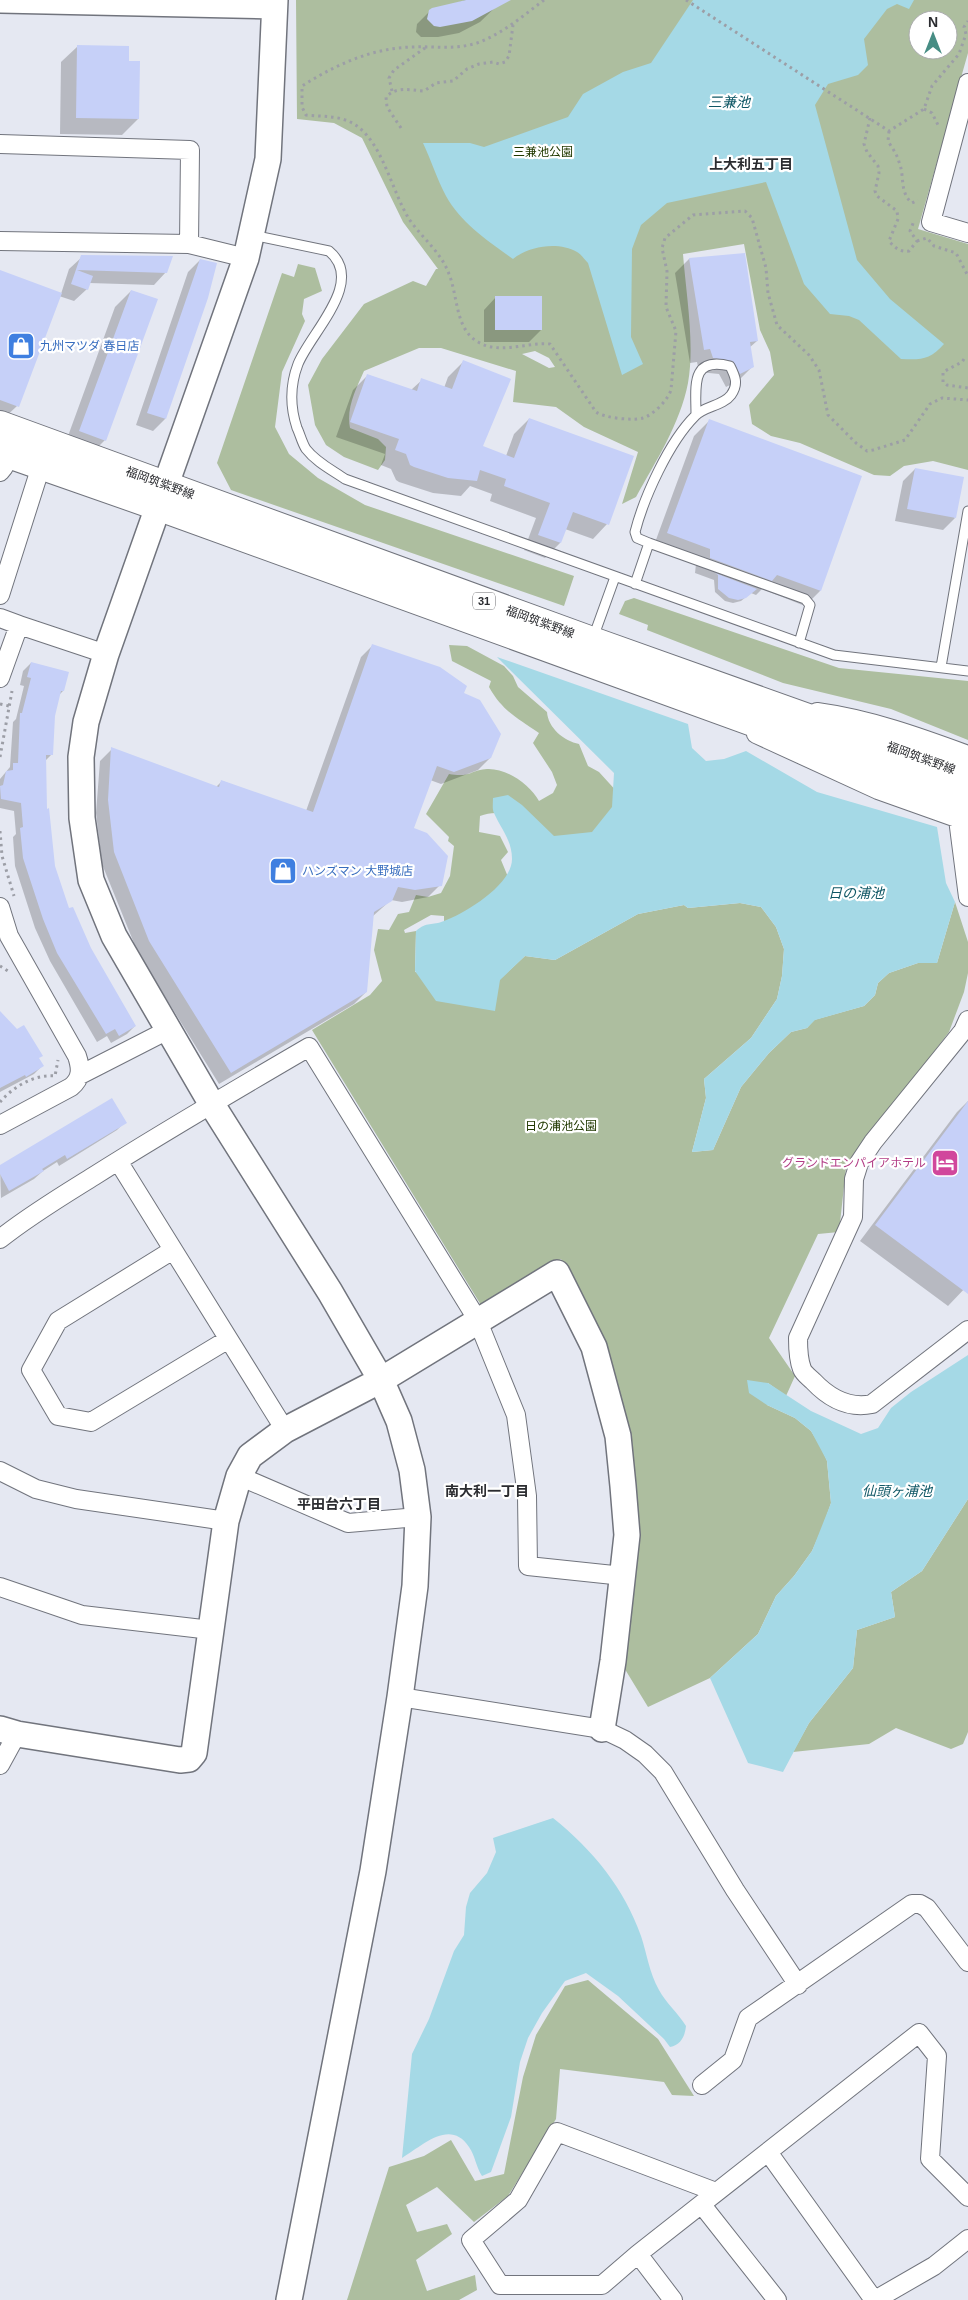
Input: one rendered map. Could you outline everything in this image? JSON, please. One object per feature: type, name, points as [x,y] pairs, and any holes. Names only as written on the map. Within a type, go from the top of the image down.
[{"type":"main road","name":"福岡筑紫野線","points":[[0,426],[163,496],[713,708],[965,814]]},
{"type":"main road","name":"福岡筑紫野線","points":[[1,463],[41,466],[163,496],[592,641],[779,706],[968,775]]},
{"type":"street","points":[[0,0],[274,3],[268,159],[249,247],[106,654],[86,722],[81,757],[82,818],[91,880],[114,936],[211,1103],[330,1292],[381,1380],[399,1421],[412,1470],[418,1517],[415,1586],[400,1697],[373,1871],[289,2300]]},
{"type":"street","points":[[968,83],[962,127],[931,222],[968,233]]},
{"type":"street","points":[[0,144],[190,150],[190,244]]},
{"type":"street","points":[[0,241],[190,244],[249,247]]},
{"type":"street","points":[[0,595],[41,466]]},
{"type":"street","points":[[0,618],[106,654]]},
{"type":"street","points":[[6,684],[18,625]]},
{"type":"street","points":[[779,706],[840,715],[904,732],[968,755]]},
{"type":"street","points":[[965,814],[968,897]]},
{"type":"street","points":[[0,1125],[71,1088],[77,1082],[80,1075],[77,1056],[9,936],[8,904]]},
{"type":"street","points":[[968,1020],[963,1031],[873,1142],[859,1164],[854,1178],[853,1217],[798,1338],[798,1353],[803,1371],[823,1392],[836,1400],[862,1406],[872,1404],[968,1330]]},
{"type":"street","points":[[80,1075],[168,1030]]},
{"type":"street","points":[[0,1239],[18,1224],[211,1103],[309,1047],[477,1319],[516,1415],[527,1496],[528,1566],[623,1576]]},
{"type":"street","points":[[118,1161],[227,1340],[285,1430]]},
{"type":"street","points":[[173,1250],[58,1320],[31,1370],[58,1416],[91,1422],[227,1340]]},
{"type":"street","points":[[0,1765],[8,1731],[180,1760],[190,1759],[194,1753],[226,1521],[239,1476],[250,1456],[285,1430],[381,1380],[477,1319],[557,1273],[594,1347],[618,1436],[627,1535],[613,1661],[602,1729]]},
{"type":"street","points":[[0,1471],[36,1489],[76,1499],[123,1504],[226,1521]]},
{"type":"street","points":[[239,1476],[348,1523],[418,1517]]},
{"type":"street","points":[[0,1587],[82,1615],[211,1630]]},
{"type":"street","points":[[400,1697],[602,1729],[625,1740],[638,1749],[662,1772],[735,1890],[798,1985]]},
{"type":"street","points":[[702,2085],[733,2060],[748,2018],[912,1904],[920,1904],[927,1908],[968,1962]]},
{"type":"street","points":[[716,2192],[558,2132],[518,2200],[471,2240],[500,2285],[602,2285],[638,2254],[919,2033],[937,2056],[930,2158],[968,2197]]},
{"type":"street","points":[[768,2152],[875,2300],[934,2266],[968,2239]]},
{"type":"street","points":[[702,2205],[777,2300]]},
{"type":"street","points":[[638,2254],[673,2300]]},
{"type":"lane","points":[[249,247],[328,251],[336,256],[340,265],[341,290],[298,364],[291,390],[293,416],[305,448],[323,465],[345,479],[834,655],[968,671]]},
{"type":"lane","points":[[696,414],[696,378],[701,370],[708,365],[717,363],[730,366],[736,376],[736,386],[731,396],[719,404],[696,414],[666,456],[637,524],[635,532],[637,538],[649,544],[805,599],[810,605],[810,612],[799,642]]},
{"type":"lane","points":[[941,667],[968,510]]},
{"type":"lane","points":[[634,584],[649,544]]},
{"type":"lane","points":[[592,641],[616,577]]},
{"type":"path","points":[[544,0],[513,24],[477,43],[452,48],[425,47],[386,50],[343,63],[302,86],[302,107],[306,114],[338,117],[349,121],[367,134],[408,218],[438,254],[447,269],[454,287],[461,320],[467,332],[476,341],[488,347],[499,348],[550,344],[596,412],[608,417],[646,418],[669,397],[672,390],[676,331],[666,307],[667,271],[662,248],[664,238],[692,215],[745,211],[752,218],[766,268],[768,293],[777,325],[809,355],[819,370],[828,415],[856,444],[867,451],[905,440],[930,404],[942,398],[968,400]]},
{"type":"path","points":[[686,0],[890,131]]},
{"type":"path","points":[[916,207],[914,203],[907,199],[903,191],[903,172],[896,154],[888,141],[890,131],[924,109],[932,86],[959,54],[966,34],[964,27],[968,21]]},
{"type":"path","points":[[401,128],[386,103],[386,97],[399,89],[424,91],[436,83],[453,81],[467,69],[479,64],[492,62],[499,64],[505,62],[509,56],[513,24]]},
{"type":"path","points":[[392,92],[389,78],[394,70],[425,47]]},
{"type":"path","points":[[924,109],[932,113],[940,129],[940,135]]},
{"type":"path","points":[[870,118],[864,144],[878,166],[879,173],[875,192],[877,196],[897,211],[898,219],[890,242],[903,252],[909,251],[917,241],[927,238],[934,246],[956,253],[968,276]]},
{"type":"path","points":[[914,203],[922,195]]},
{"type":"path","points":[[916,214],[910,231],[917,241]]},
{"type":"path","points":[[964,359],[943,372],[942,377],[943,382],[947,385],[968,388]]},
{"type":"path","points":[[0,757],[9,706],[6,684]]},
{"type":"path","points":[[0,704],[9,706]]},
{"type":"path","points":[[0,831],[8,904]]},
{"type":"path","points":[[0,966],[13,975]]},
{"type":"path","points":[[0,1102],[7,1094],[31,1080],[48,1075],[55,1076],[58,1056]]},
{"type":"green space","name":"三兼池公園","points":[[296,0],[968,0],[968,53],[918,229],[968,244],[968,470],[933,461],[904,466],[890,476],[874,475],[800,443],[771,436],[752,424],[749,405],[774,375],[770,352],[760,330],[744,244],[683,254],[691,352],[688,383],[673,428],[636,497],[622,504],[638,452],[584,427],[556,407],[513,402],[516,371],[441,348],[419,348],[364,371],[349,413],[350,428],[378,439],[386,447],[385,460],[378,470],[344,457],[326,445],[315,425],[308,385],[322,359],[364,304],[413,281],[426,286],[436,269],[438,269],[403,222],[362,138],[334,123],[297,119]],"holes":[[[535,351],[549,358],[555,367],[549,368],[522,354]]]},
{"type":"green space","points":[[298,264],[315,268],[322,291],[304,299],[302,314],[305,321],[282,372],[275,427],[289,454],[318,478],[365,505],[574,576],[564,606],[231,490],[217,463],[282,273],[294,277]]},
{"type":"green space","points":[[634,598],[839,668],[968,681],[968,740],[891,709],[783,683],[647,630],[648,625],[619,614],[625,601]]},
{"type":"green space","name":"日の浦池公園","points":[[449,645],[467,646],[504,666],[513,676],[518,687],[547,712],[550,723],[558,733],[568,740],[579,744],[588,766],[599,772],[619,794],[604,829],[568,851],[538,829],[515,817],[492,813],[480,816],[479,832],[500,836],[508,852],[501,860],[513,889],[444,927],[444,916],[431,915],[404,930],[405,933],[416,931],[415,972],[499,980],[525,956],[555,960],[638,914],[684,905],[688,908],[740,903],[761,907],[776,927],[784,949],[782,976],[777,999],[751,1038],[704,1079],[706,1098],[692,1152],[713,1150],[741,1087],[769,1053],[791,1032],[807,1028],[814,1020],[864,1006],[875,995],[878,983],[889,973],[918,963],[937,963],[955,902],[968,942],[968,973],[964,992],[949,1032],[846,1168],[839,1232],[818,1234],[769,1338],[795,1376],[786,1396],[768,1383],[767,1405],[795,1418],[811,1431],[827,1461],[831,1503],[823,1526],[812,1551],[794,1576],[776,1596],[758,1634],[710,1678],[648,1707],[623,1666],[631,1578],[600,1339],[561,1259],[481,1305],[312,1030],[370,995],[382,981],[374,950],[378,929],[389,930],[398,914],[409,912],[416,895],[428,897],[441,893],[450,876],[454,846],[448,841],[449,837],[426,814],[449,774],[462,775],[487,769],[502,771],[524,784],[539,801],[553,793],[557,785],[552,772],[533,743],[539,733],[505,709],[489,687],[491,681],[452,661]]},
{"type":"green space","points":[[968,1499],[968,1732],[963,1744],[951,1749],[896,1728],[869,1744],[793,1752],[809,1723],[853,1668],[857,1630],[895,1617],[891,1592],[922,1571]]},
{"type":"green space","points":[[588,1980],[658,2039],[694,2096],[672,2095],[664,2082],[560,2069],[556,2119],[508,2196],[474,2222],[437,2187],[406,2205],[417,2232],[447,2224],[452,2234],[416,2260],[427,2291],[475,2275],[477,2290],[459,2300],[347,2300],[389,2167],[424,2156],[451,2140],[475,2181],[504,2174],[523,2077],[536,2035],[565,1986]]},
{"type":"water","name":"三兼池","points":[[693,0],[914,0],[909,9],[897,4],[887,9],[864,39],[868,65],[858,75],[828,84],[815,105],[857,260],[890,299],[944,344],[930,356],[920,359],[901,359],[859,320],[849,316],[830,314],[804,284],[766,182],[667,203],[641,225],[632,249],[631,337],[643,364],[622,375],[588,263],[577,252],[553,246],[535,248],[513,259],[476,231],[452,206],[423,143],[470,143],[484,147],[568,117],[583,94],[623,72],[651,63]]},
{"type":"water","name":"日の浦池","points":[[497,657],[688,724],[692,748],[706,761],[724,759],[746,751],[817,792],[937,827],[946,883],[955,902],[937,963],[918,963],[889,973],[878,983],[875,995],[864,1006],[815,1020],[807,1028],[791,1032],[769,1053],[741,1087],[713,1150],[692,1152],[706,1098],[704,1079],[751,1038],[777,999],[782,976],[784,949],[776,927],[761,907],[740,903],[688,908],[684,905],[638,914],[555,960],[525,956],[500,980],[495,1011],[436,1001],[415,971],[416,931],[423,926],[453,917],[475,905],[496,888],[510,869],[512,852],[506,835],[493,811],[493,798],[508,795],[522,805],[554,836],[592,832],[612,807],[614,773]]},
{"type":"water","name":"仙頭ヶ浦池","points":[[968,1355],[968,1499],[922,1571],[891,1592],[895,1617],[857,1630],[853,1668],[809,1723],[783,1772],[748,1763],[710,1678],[758,1634],[776,1596],[794,1576],[812,1551],[831,1503],[827,1461],[811,1431],[795,1418],[767,1405],[749,1393],[747,1380],[768,1383],[811,1411],[861,1434],[878,1428],[891,1408],[911,1392]]},
{"type":"water","points":[[553,1818],[568,1830],[594,1857],[606,1871],[626,1902],[641,1936],[650,1970],[659,1990],[686,2026],[685,2033],[680,2042],[670,2047],[664,2039],[618,1996],[586,1973],[565,1981],[542,2013],[528,2038],[520,2062],[511,2117],[491,2172],[482,2176],[469,2147],[461,2139],[453,2135],[436,2137],[402,2158],[412,2054],[429,2019],[454,1951],[464,1935],[466,1907],[470,1893],[487,1873],[496,1852],[493,1838]]},
{"type":"building","points":[[466,0],[511,0],[472,21],[440,27],[434,26],[427,19],[429,10],[432,8]]},
{"type":"building","points":[[77,45],[129,46],[129,61],[140,61],[139,119],[76,118]]},
{"type":"building","points":[[745,253],[758,341],[750,342],[754,367],[740,374],[733,361],[713,358],[710,349],[704,350],[689,258]]},
{"type":"building","points":[[81,255],[173,256],[167,273],[77,270],[93,276],[88,290],[71,284]]},
{"type":"building","points":[[200,259],[217,263],[208,298],[166,419],[147,413]]},
{"type":"building","name":"九州マツダ 春日店","points":[[0,270],[62,293],[19,407],[0,400]]},
{"type":"building","points":[[131,290],[158,299],[106,441],[79,431]]},
{"type":"building","points":[[495,296],[542,296],[542,330],[495,330]]},
{"type":"building","points":[[463,360],[511,379],[483,446],[514,458],[529,418],[634,456],[609,525],[573,512],[561,543],[538,535],[550,503],[504,486],[506,479],[480,470],[477,481],[448,478],[414,467],[410,465],[406,454],[395,450],[399,439],[350,422],[367,374],[417,391],[421,378],[452,389]]},
{"type":"building","points":[[709,419],[862,476],[821,591],[777,575],[772,581],[710,558],[710,549],[667,533]]},
{"type":"building","points":[[915,468],[964,477],[956,518],[907,509]]},
{"type":"building","points":[[715,573],[757,589],[746,598],[738,600],[729,598],[718,589],[718,575]]},
{"type":"building","name":"ハンズマン 大野城店","points":[[372,644],[440,667],[467,686],[464,693],[480,700],[501,734],[491,758],[454,772],[437,766],[414,828],[427,833],[448,856],[442,886],[415,890],[398,887],[392,901],[374,912],[367,992],[231,1073],[149,941],[114,852],[108,800],[111,747],[219,787],[221,780],[313,812]]},
{"type":"building","points":[[31,662],[69,672],[64,691],[61,691],[55,716],[53,755],[46,755],[47,809],[49,808],[55,866],[69,908],[73,907],[91,948],[136,1026],[119,1036],[115,1029],[106,1034],[57,953],[43,919],[23,858],[20,828],[23,827],[21,803],[1,799],[0,786],[3,785],[6,771],[13,770],[13,763],[18,763],[20,713],[22,713],[31,678],[27,677]]},
{"type":"building","points":[[0,1011],[17,1029],[24,1025],[43,1056],[39,1058],[44,1066],[26,1077],[25,1075],[0,1088]]},
{"type":"building","points":[[112,1098],[127,1123],[67,1159],[65,1155],[42,1169],[44,1171],[9,1191],[0,1174],[0,1165]]},
{"type":"building","name":"グランドエンパイアホテル","points":[[968,1101],[968,1294],[875,1225]]},
{"type":"place","name":"九州マツダ 春日店","points":[[21,346]]},
{"type":"place","name":"ハンズマン 大野城店","points":[[283,871]]},
{"type":"place","name":"グランドエンパイアホテル","points":[[945,1163]]},
{"type":"district","name":"上大利五丁目","points":[[751,164]]},
{"type":"district","name":"南大利一丁目","points":[[487,1491]]},
{"type":"district","name":"平田台六丁目","points":[[339,1504]]}]
